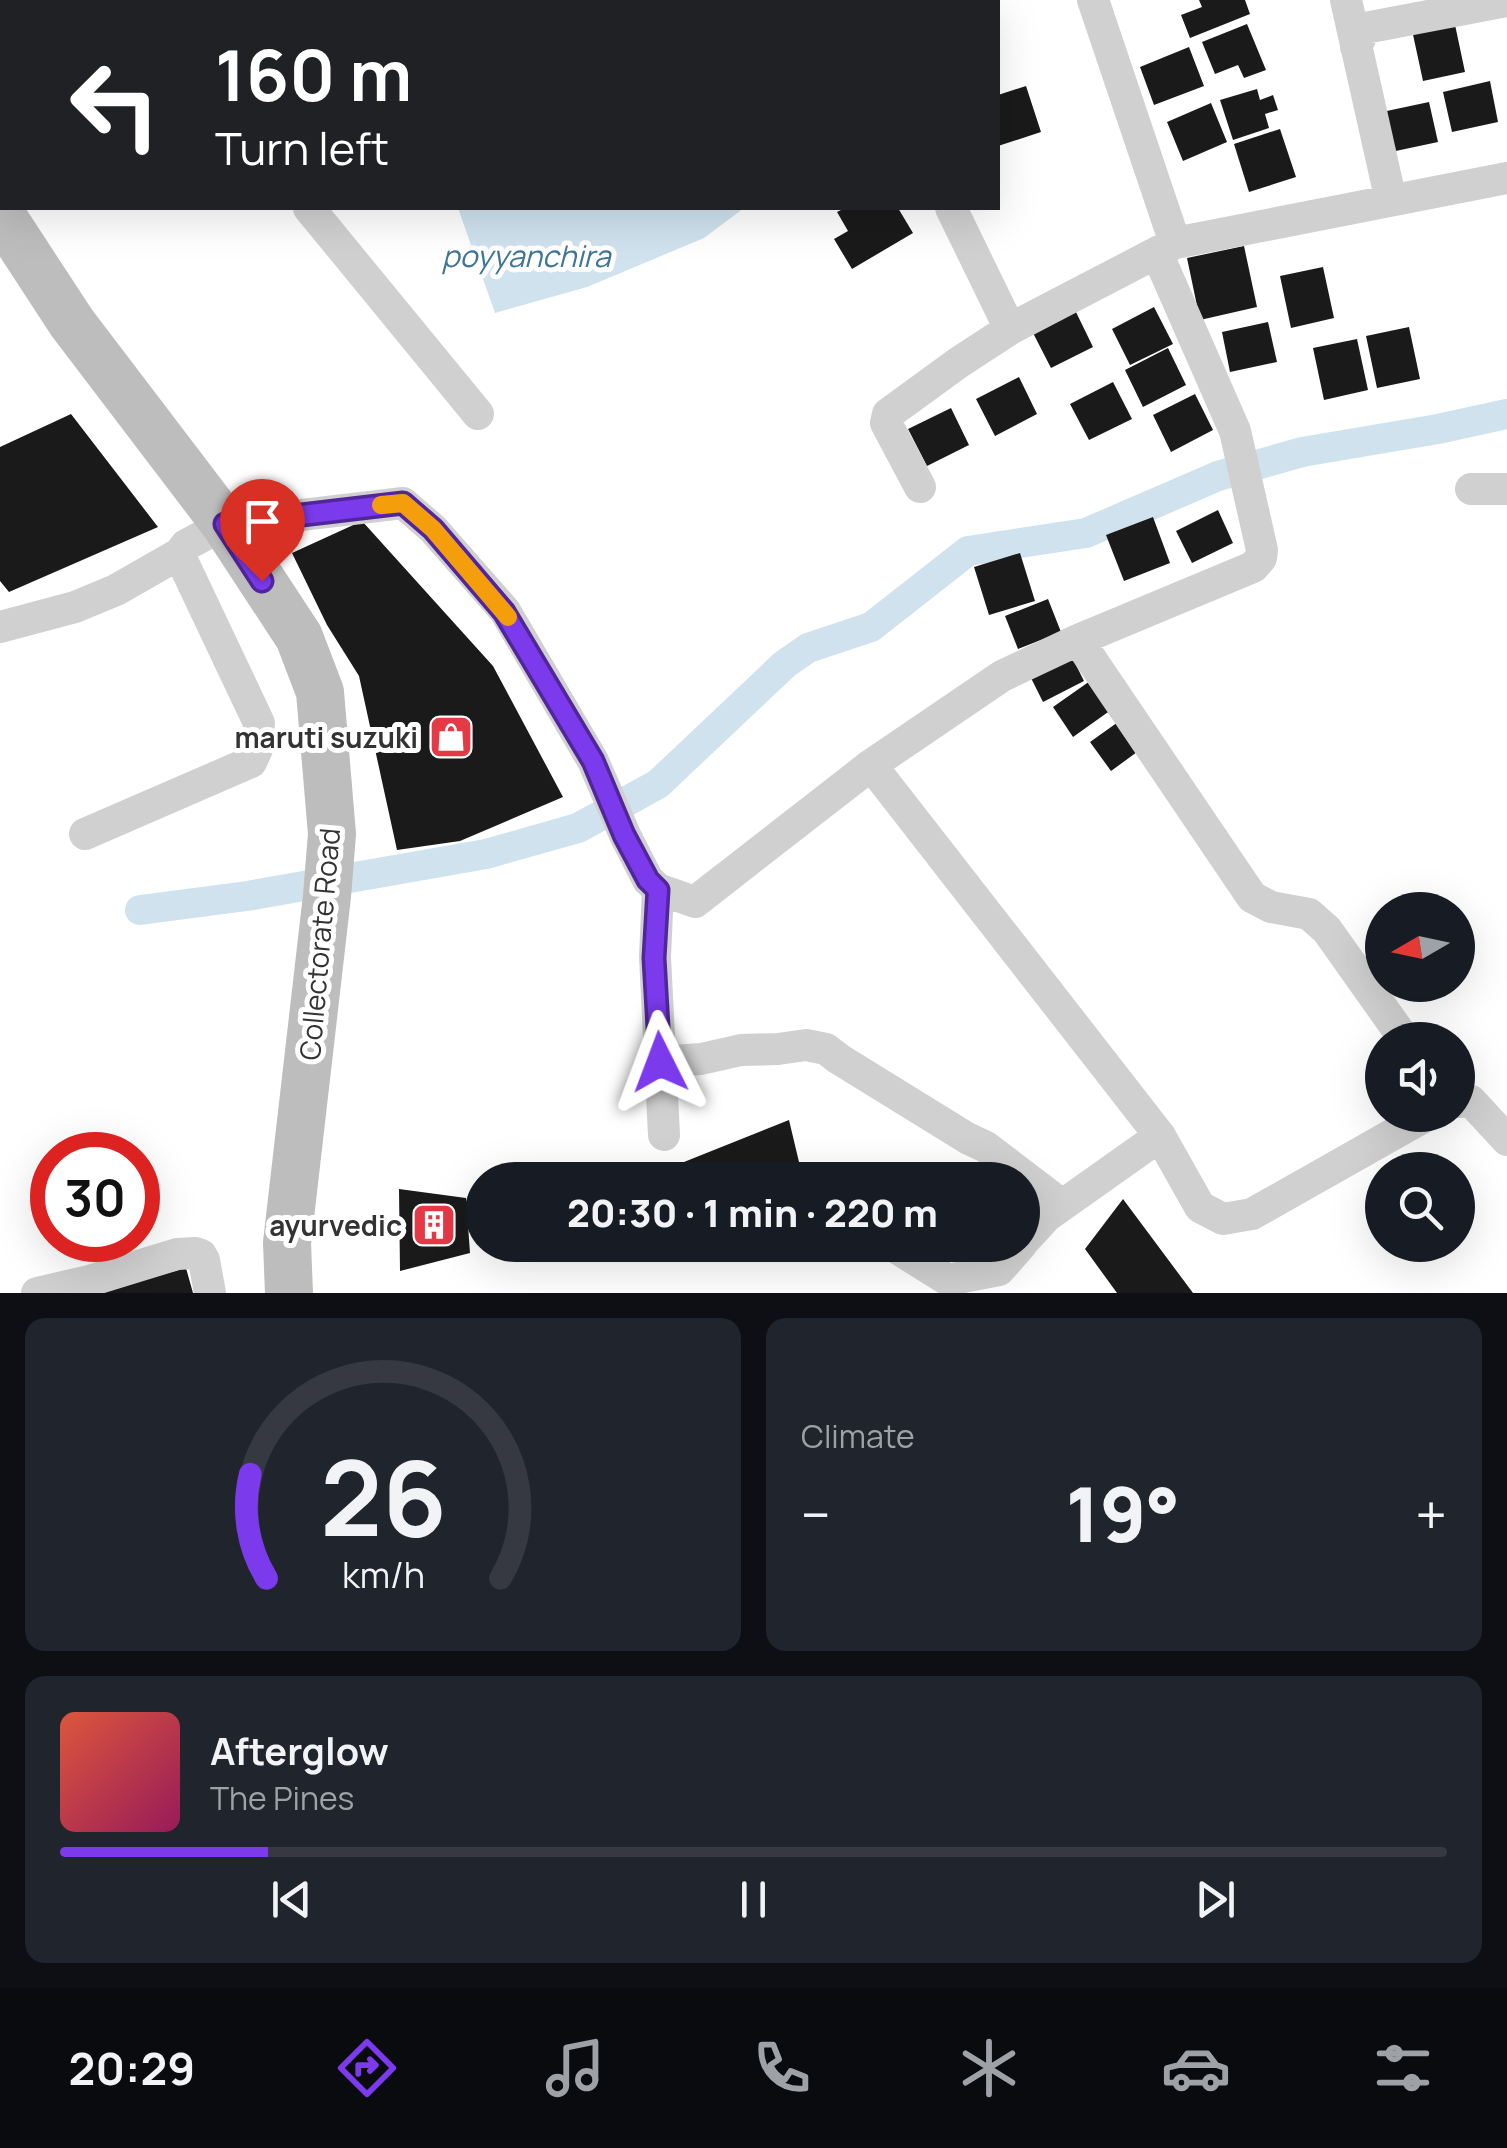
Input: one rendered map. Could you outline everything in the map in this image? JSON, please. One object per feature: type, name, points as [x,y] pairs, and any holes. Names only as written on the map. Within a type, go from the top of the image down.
[{"type":"main road","name":"Collectorate Road","points":[[0,214],[72,323],[225,524],[299,637],[320,692],[332,834],[287,1243],[289,1293]]},
{"type":"street","points":[[0,627],[116,590],[225,524],[403,503],[433,529],[504,612],[593,761],[648,880],[658,890],[696,902],[871,766],[1002,676],[1253,567],[1261,558],[1235,432],[1166,248],[1093,0]]},
{"type":"street","points":[[1346,0],[1391,200]]},
{"type":"street","points":[[1356,46],[1364,28],[1507,0]]},
{"type":"street","points":[[920,487],[886,423],[888,414],[1010,329],[1166,248],[1507,178]]},
{"type":"street","points":[[311,210],[478,414]]},
{"type":"street","points":[[951,210],[1010,329]]},
{"type":"street","points":[[1471,489],[1507,489]]},
{"type":"street","points":[[85,834],[252,762],[255,757],[259,723],[252,704],[180,554]]},
{"type":"street","points":[[1078,640],[1252,896],[1271,907],[1309,914],[1326,930],[1392,1022]]},
{"type":"street","points":[[871,766],[1160,1136],[1200,1207],[1223,1220],[1252,1214],[1397,1132]]},
{"type":"street","points":[[658,890],[654,958],[664,1135]]},
{"type":"street","points":[[660,1062],[741,1050],[806,1045],[826,1049],[986,1146],[1062,1205]]},
{"type":"street","points":[[1475,1105],[1507,1140]]},
{"type":"street","points":[[1040,1223],[1160,1136]]},
{"type":"street","points":[[36,1293],[177,1254],[196,1253],[204,1260],[210,1293]]},
{"type":"street","points":[[919,1262],[948,1280],[1000,1270],[1007,1262]]},
{"type":"water","name":"poyyanchira","points":[[459,210],[741,210],[704,238],[587,287],[495,313]]},
{"type":"building","points":[[1199,0],[1245,0],[1250,14],[1190,38],[1181,15],[1202,7]]},
{"type":"building","points":[[1454,20],[1465,72],[1423,81],[1412,30]]},
{"type":"building","points":[[1247,24],[1266,70],[1244,78],[1238,65],[1215,74],[1202,42]]},
{"type":"building","points":[[1189,47],[1204,86],[1154,105],[1140,67]]},
{"type":"building","points":[[1490,81],[1498,122],[1452,132],[1443,92]]},
{"type":"building","points":[[1026,86],[1041,132],[1000,145],[1000,94]]},
{"type":"building","points":[[1257,89],[1260,100],[1273,95],[1278,110],[1265,114],[1269,128],[1233,140],[1220,100]]},
{"type":"building","points":[[1429,102],[1438,142],[1391,152],[1382,112]]},
{"type":"building","points":[[1211,103],[1227,142],[1183,161],[1167,122]]},
{"type":"building","points":[[1280,129],[1296,177],[1249,192],[1234,144]]},
{"type":"building","points":[[899,210],[913,233],[852,269],[834,239],[848,231],[837,212]]},
{"type":"building","points":[[1244,246],[1257,307],[1200,320],[1187,258]]},
{"type":"building","points":[[1323,267],[1334,318],[1291,328],[1280,276]]},
{"type":"building","points":[[1154,307],[1173,344],[1130,365],[1112,329]]},
{"type":"building","points":[[1075,310],[1093,347],[1051,368],[1032,331]]},
{"type":"building","points":[[1268,322],[1277,362],[1230,372],[1222,332]]},
{"type":"building","points":[[1409,327],[1420,379],[1377,388],[1366,336]]},
{"type":"building","points":[[1357,339],[1368,390],[1324,400],[1313,348]]},
{"type":"building","points":[[1168,348],[1186,385],[1143,407],[1125,370]]},
{"type":"building","points":[[1019,377],[1037,414],[995,436],[976,399]]},
{"type":"building","points":[[1113,382],[1132,419],[1089,440],[1070,404]]},
{"type":"building","points":[[1195,394],[1213,430],[1171,452],[1153,415]]},
{"type":"building","points":[[951,408],[969,445],[927,466],[908,429]]},
{"type":"building","points":[[71,414],[158,527],[9,592],[0,581],[0,447]]},
{"type":"building","points":[[1218,510],[1233,543],[1192,563],[1176,531]]},
{"type":"building","points":[[1153,517],[1170,563],[1124,581],[1106,535]]},
{"type":"building","name":"maruti suzuki","points":[[362,521],[493,666],[563,797],[460,841],[397,850],[359,676],[327,625],[292,553]]},
{"type":"building","points":[[1020,553],[1035,601],[989,615],[974,567]]},
{"type":"building","points":[[1048,599],[1061,632],[1018,649],[1005,616]]},
{"type":"building","points":[[1068,649],[1084,681],[1043,702],[1027,670]]},
{"type":"building","points":[[1090,681],[1111,710],[1073,737],[1053,707]]},
{"type":"building","points":[[1128,715],[1148,744],[1111,771],[1090,742]]},
{"type":"building","points":[[789,1120],[799,1162],[684,1162]]},
{"type":"building","name":"ayurvedic","points":[[399,1189],[465,1198],[465,1254],[400,1271]]},
{"type":"building","points":[[1123,1199],[1193,1293],[1117,1293],[1085,1249]]},
{"type":"building","points":[[186,1268],[193,1293],[95,1293]]},
{"type":"waterway","points":[[140,910],[247,896],[486,854],[578,828],[658,784],[785,664],[808,648],[871,627],[968,551],[1086,533],[1218,476],[1302,452],[1507,414]]},
{"type":"slow traffic","points":[[381,505],[403,503],[433,529],[508,617]]},
{"type":"place","name":"maruti suzuki","points":[[451,737]]},
{"type":"place","name":"ayurvedic","points":[[434,1225]]},
{"type":"route","points":[[262,581],[225,524],[403,503],[433,529],[504,612],[593,761],[624,835],[648,880],[658,890],[654,958],[660,1062]]}]
